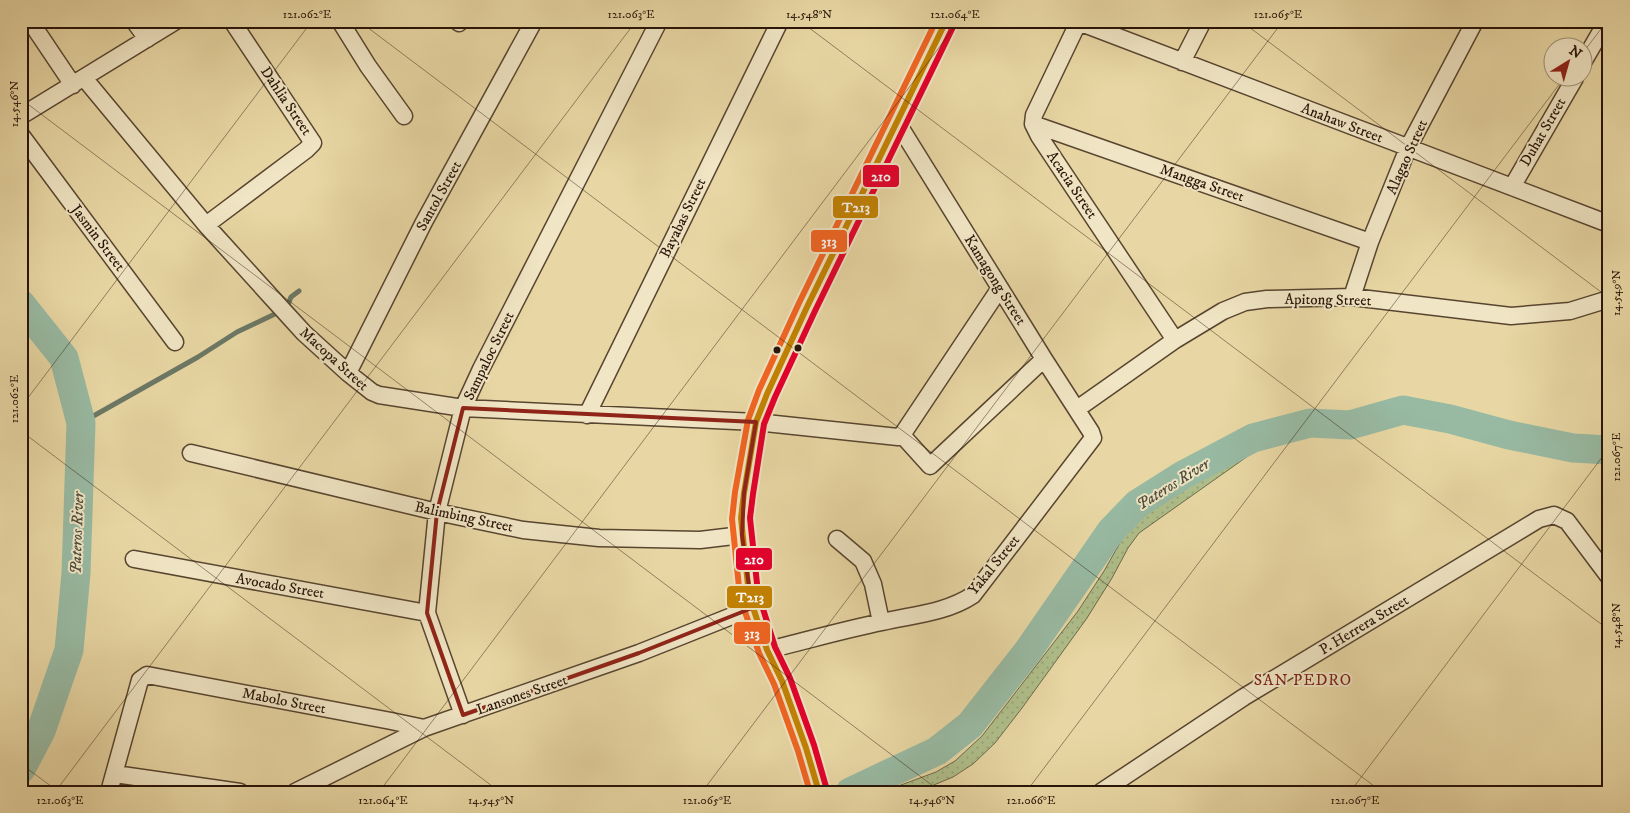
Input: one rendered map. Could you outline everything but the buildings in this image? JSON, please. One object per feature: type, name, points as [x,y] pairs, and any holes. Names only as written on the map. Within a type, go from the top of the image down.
[{"type":"main road","points":[[819,792],[801,749],[782,680],[767,650],[752,608],[742,535],[741,518],[744,493],[756,422],[767,394],[807,307],[946,21]]},
{"type":"main road","points":[[801,749],[807,792]]},
{"type":"street","name":"Macopa Street","points":[[30,21],[78,81],[304,332],[364,387],[379,395],[463,408],[756,422],[891,437],[902,435]]},
{"type":"street","points":[[134,21],[147,39]]},
{"type":"street","points":[[21,116],[176,21]]},
{"type":"street","name":"Dahlia Street","points":[[206,224],[313,143],[232,21]]},
{"type":"street","points":[[340,21],[368,66],[404,116]]},
{"type":"street","name":"Santol Street","points":[[348,373],[424,222],[534,21]]},
{"type":"street","name":"Sampaloc Street","points":[[464,715],[427,612],[437,512],[463,408],[481,369],[660,21]]},
{"type":"street","name":"Bayabas Street","points":[[587,414],[780,21]]},
{"type":"street","points":[[1182,62],[1203,21]]},
{"type":"street","name":"Alagao Street","points":[[1352,297],[1370,242],[1408,148],[1475,21]]},
{"type":"street","points":[[1592,47],[1607,21]]},
{"type":"street","points":[[1033,124],[1034,115],[1078,22]]},
{"type":"street","name":"Anahaw Street","points":[[1078,22],[1609,224]]},
{"type":"street","name":"Duhat Street","points":[[1512,187],[1568,88]]},
{"type":"street","name":"Kamagong Street","points":[[897,122],[1093,438]]},
{"type":"street","name":"Mangga Street","points":[[1033,124],[1370,242]]},
{"type":"street","name":"Acacia Street","points":[[1033,124],[1039,136],[1176,340]]},
{"type":"street","name":"Jasmin Street","points":[[21,135],[175,342]]},
{"type":"street","points":[[1000,288],[902,435],[930,466],[1044,359]]},
{"type":"street","name":"Apitong Street","points":[[1076,409],[1176,340],[1224,310],[1245,302],[1267,299],[1352,297],[1511,316],[1570,311],[1609,299]]},
{"type":"street","name":"Yakal Street","points":[[767,650],[881,622],[936,611],[962,602],[973,595],[1093,438]]},
{"type":"street","name":"Balimbing Street","points":[[191,453],[437,512],[523,530],[599,538],[700,540],[742,535]]},
{"type":"street","name":"P. Herrera Street","points":[[1101,792],[1244,697],[1539,519],[1554,515],[1567,521],[1609,577]]},
{"type":"street","points":[[837,539],[863,561],[873,584],[881,622]]},
{"type":"street","name":"Avocado Street","points":[[134,559],[427,612]]},
{"type":"street","name":"Lansones Street","points":[[295,792],[424,728],[639,653],[752,608]]},
{"type":"street","name":"Mabolo Street","points":[[115,774],[140,680],[144,676],[159,677],[424,728]]},
{"type":"street","points":[[109,792],[115,774],[240,792]]},
{"type":"highlighted area","points":[[463,408],[756,422],[744,493],[742,535],[752,608],[639,653],[463,715],[427,613],[437,512]]},
{"type":"green space","points":[[1243,449],[1248,456],[1139,533],[1128,548],[1087,618],[995,743],[973,764],[953,777],[917,792],[882,792],[936,772],[955,761],[982,736],[1078,611],[1104,571],[1134,518]]},
{"type":"waterway","points":[[287,307],[291,297],[299,291]]},
{"type":"waterway","name":"Pateros River","points":[[21,304],[64,358],[81,423],[76,573],[69,650],[41,731],[21,769]]},
{"type":"waterway","points":[[81,423],[198,357],[237,332],[279,312]]},
{"type":"waterway","name":"Pateros River","points":[[850,792],[937,751],[970,725],[1028,651],[1111,531],[1137,504],[1183,475],[1253,438],[1310,423],[1350,425],[1403,410],[1573,448],[1609,450]]},
{"type":"transit line","name":"313","points":[[810,792],[798,751],[774,684],[759,653],[740,597],[732,519],[735,492],[748,420],[759,390],[799,303],[936,21]]},
{"type":"transit line","name":"T213","points":[[819,792],[806,748],[782,681],[767,650],[749,595],[741,518],[744,493],[756,422],[767,394],[807,307],[946,21]]},
{"type":"transit line","name":"210","points":[[827,790],[814,745],[790,678],[775,647],[758,593],[750,518],[764,424],[815,311],[954,25]]},
{"type":"district","name":"SAN PEDRO","points":[[1303,680]]}]
